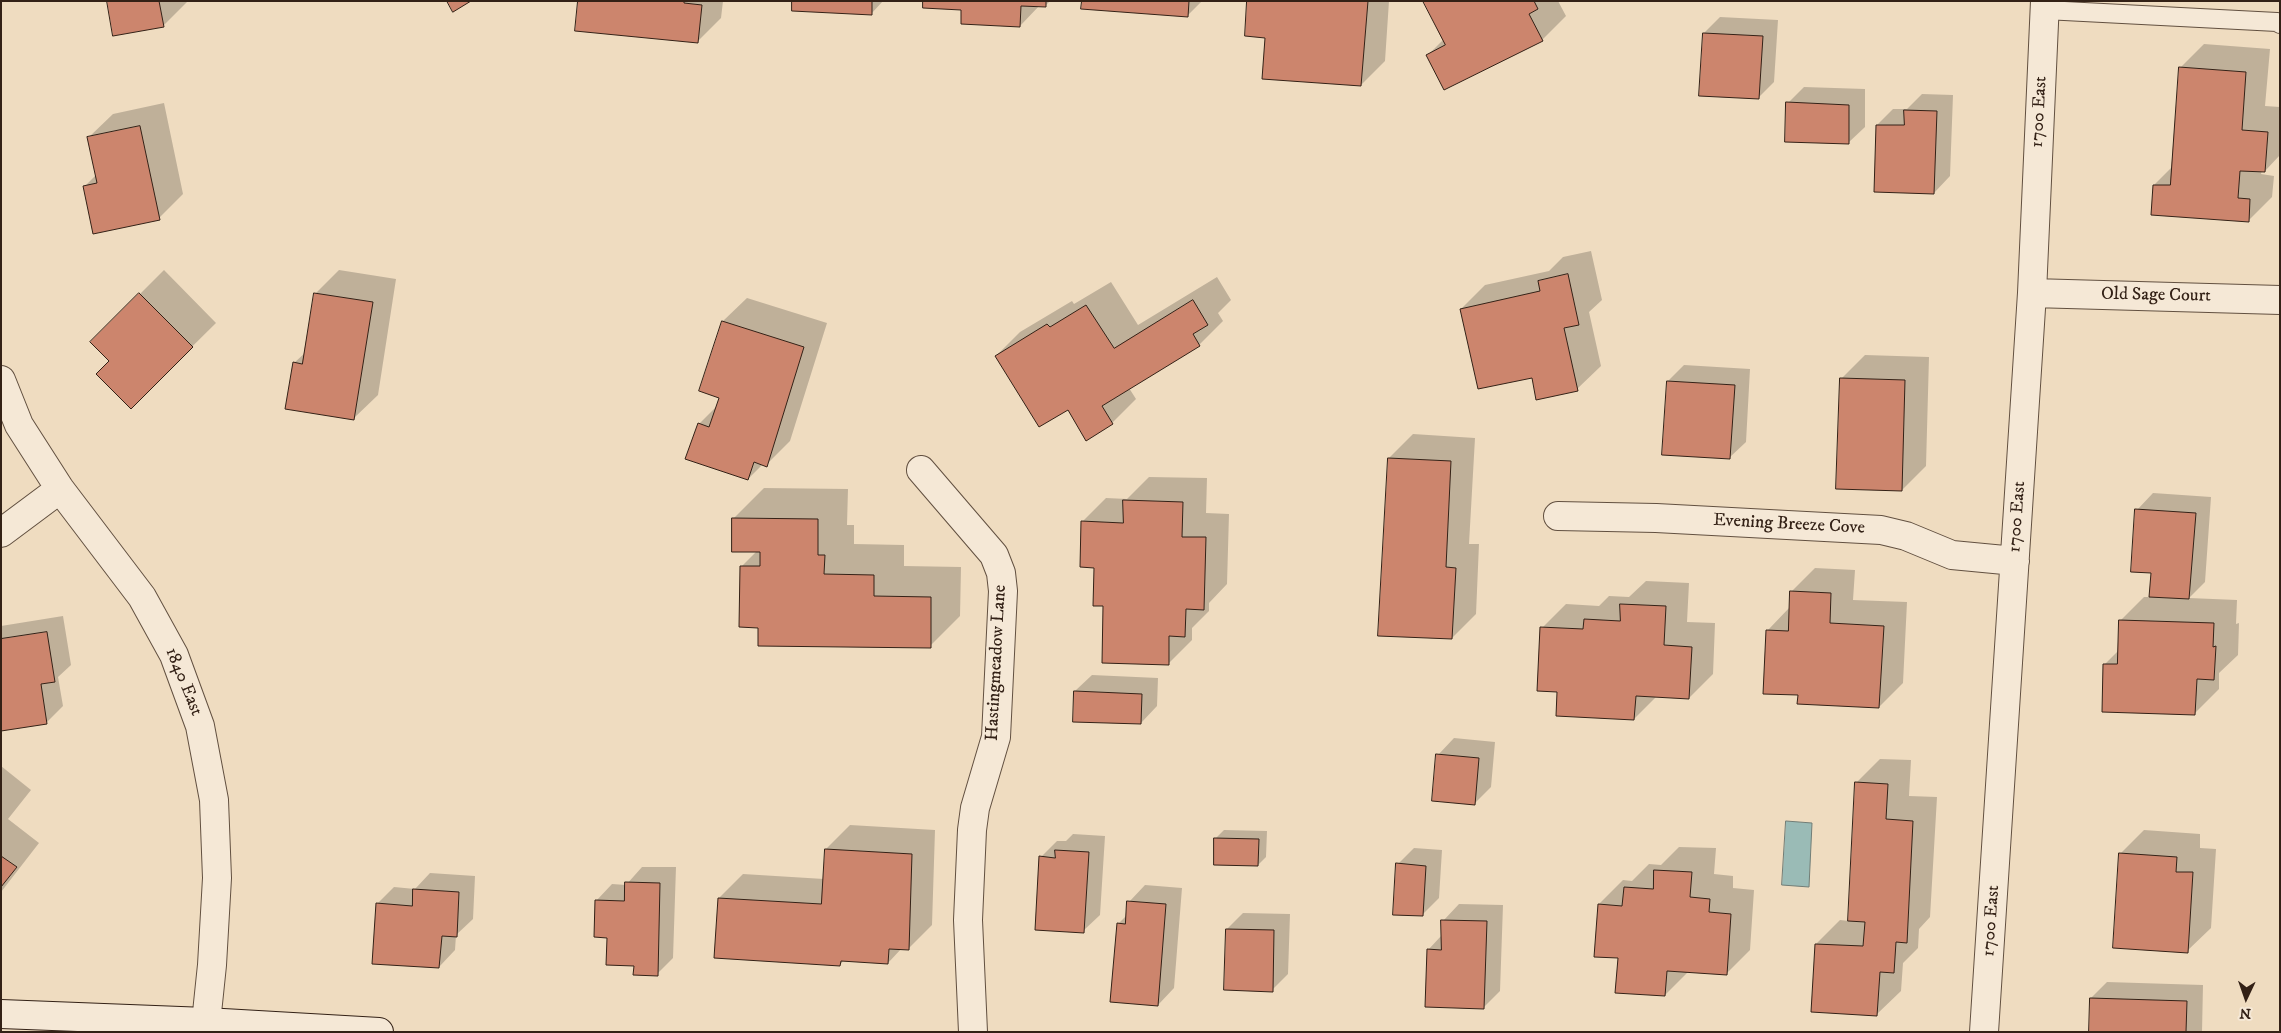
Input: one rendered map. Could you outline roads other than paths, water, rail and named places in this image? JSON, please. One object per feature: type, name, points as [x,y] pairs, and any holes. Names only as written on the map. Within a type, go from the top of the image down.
[{"type":"street","name":"1700 East","points":[[1984,1032],[2032,293],[2045,6]]},
{"type":"street","name":"Old Sage Court","points":[[2032,293],[2280,300]]},
{"type":"street","name":"1840 East","points":[[1,380],[19,425],[60,489],[142,596],[174,655],[200,726],[214,800],[217,878],[212,965],[205,1027]]},
{"type":"street","name":"Hastingmeadow Lane","points":[[921,470],[994,555],[1001,573],[1003,592],[996,737],[975,808],[972,830],[968,920],[973,1032]]},
{"type":"street","points":[[1,533],[60,489]]},
{"type":"street","name":"Evening Breeze Cove","points":[[1558,516],[1656,518],[1881,530],[1906,536],[1952,556],[2015,561]]},
{"type":"street","points":[[1,1014],[205,1027],[379,1032]]},
{"type":"lane","points":[[2045,6],[2277,22],[2280,24]]},
{"type":"water","points":[[1786,821],[1812,823],[1809,887],[1782,885]]}]
